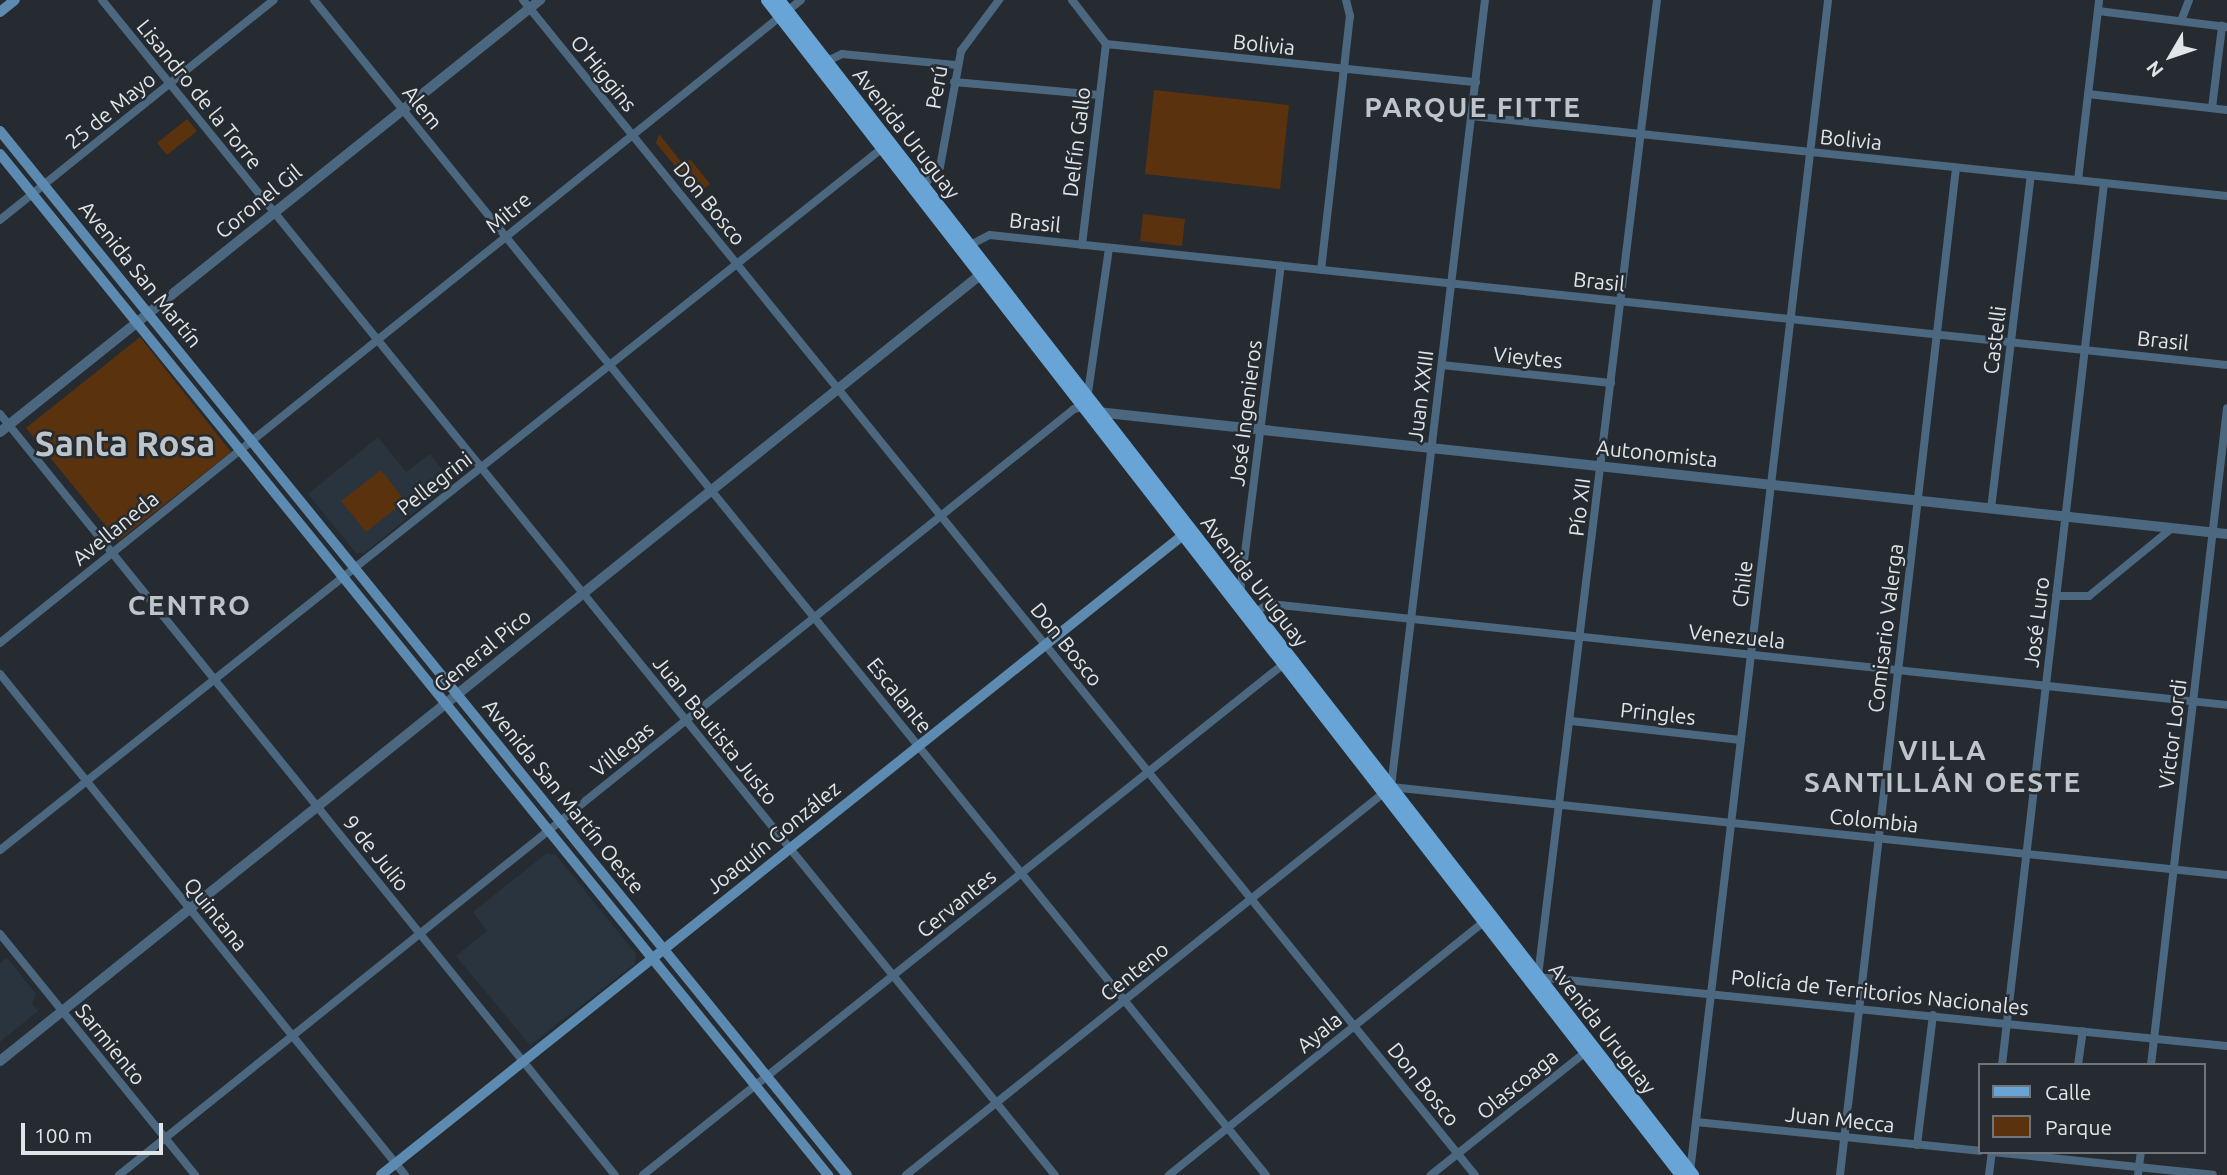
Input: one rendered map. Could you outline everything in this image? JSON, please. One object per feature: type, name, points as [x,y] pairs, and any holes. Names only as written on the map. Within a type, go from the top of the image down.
[{"type":"main road","points":[[0,12],[15,0]]},
{"type":"main road","points":[[768,0],[782,9]]},
{"type":"main road","name":"Avenida Uruguay","points":[[782,9],[827,61],[903,174],[985,272],[1688,1174]]},
{"type":"main road","name":"Avenida Uruguay","points":[[782,9],[886,145],[923,186],[970,246],[985,272]]},
{"type":"main road","name":"Avenida San Martín","points":[[0,131],[251,441]]},
{"type":"main road","name":"Avenida San Martín","points":[[0,154],[240,450]]},
{"type":"main road","points":[[903,174],[923,186]]},
{"type":"main road","points":[[177,373],[189,363]]},
{"type":"main road","points":[[199,400],[211,391]]},
{"type":"main road","name":"Avenida Uruguay","points":[[1086,402],[1100,412],[1187,532]]},
{"type":"main road","name":"Avenida San Martín Oeste","points":[[251,441],[847,1175]]},
{"type":"main road","name":"Avenida San Martín Oeste","points":[[240,450],[828,1175]]},
{"type":"main road","name":"Joaquín González","points":[[381,1175],[1187,532]]},
{"type":"street","name":"Lisandro de la Torre","points":[[102,0],[377,340]]},
{"type":"street","name":"25 de Mayo","points":[[0,220],[274,0]]},
{"type":"street","name":"Alem","points":[[314,0],[506,236]]},
{"type":"street","name":"Coronel Gil","points":[[0,432],[403,110],[526,4],[540,0]]},
{"type":"street","name":"Perú","points":[[923,186],[940,167],[957,65],[966,42],[999,0]]},
{"type":"street","points":[[1072,0],[1105,44]]},
{"type":"street","points":[[1321,270],[1344,70],[1346,0]]},
{"type":"street","name":"Juan XXIII","points":[[1388,790],[1485,0]]},
{"type":"street","name":"Pío XII","points":[[1534,979],[1561,805],[1657,0]]},
{"type":"street","name":"Chile","points":[[1688,1174],[1712,992],[1828,0]]},
{"type":"street","points":[[2078,180],[2099,0]]},
{"type":"street","points":[[2181,21],[2189,0]]},
{"type":"street","points":[[782,9],[799,1]]},
{"type":"street","name":"O'Higgins","points":[[526,4],[632,135]]},
{"type":"street","name":"Mitre","points":[[251,441],[632,135],[782,9]]},
{"type":"street","points":[[2098,11],[2224,26],[2212,108]]},
{"type":"street","name":"Bolivia","points":[[1105,44],[1475,82]]},
{"type":"street","name":"Delfín Gallo","points":[[1082,245],[1105,44]]},
{"type":"street","points":[[827,61],[842,54],[957,65]]},
{"type":"street","points":[[954,82],[1099,95]]},
{"type":"street","points":[[2088,94],[2227,110]]},
{"type":"street","name":"Bolivia","points":[[1471,116],[2227,196]]},
{"type":"street","name":"Don Bosco","points":[[632,135],[1475,1175]]},
{"type":"street","name":"Pellegrini","points":[[0,850],[886,145]]},
{"type":"street","name":"Comisario Valerga","points":[[1840,1175],[1956,168]]},
{"type":"street","name":"Castelli","points":[[1991,509],[2031,176]]},
{"type":"street","name":"José Luro","points":[[2002,1063],[2104,183]]},
{"type":"street","name":"Brasil","points":[[970,246],[988,235],[2227,365]]},
{"type":"street","name":"Escalante","points":[[506,236],[1266,1175]]},
{"type":"street","points":[[1086,402],[1109,248]]},
{"type":"street","name":"José Ingenieros","points":[[1239,599],[1281,266]]},
{"type":"street","name":"General Pico","points":[[0,1061],[985,272]]},
{"type":"street","name":"Juan Bautista Justo","points":[[377,340],[1055,1175]]},
{"type":"street","name":"Vieytes","points":[[1442,365],[1611,383]]},
{"type":"street","name":"Villegas","points":[[119,1175],[1086,402]]},
{"type":"street","name":"Víctor Lordi","points":[[2151,1063],[2227,408]]},
{"type":"street","name":"Autonomista","points":[[1100,412],[2227,534]]},
{"type":"street","name":"9 de Julio","points":[[0,414],[615,1175]]},
{"type":"street","name":"Avellaneda","points":[[0,643],[251,441]]},
{"type":"street","points":[[2056,596],[2089,596],[2172,528]]},
{"type":"street","name":"Venezuela","points":[[1251,614],[1270,604],[2227,705]]},
{"type":"street","name":"Cervantes","points":[[643,1175],[1287,661]]},
{"type":"street","name":"Quintana","points":[[0,674],[405,1175]]},
{"type":"street","name":"Pringles","points":[[1571,721],[1741,740]]},
{"type":"street","name":"Colombia","points":[[1388,790],[1561,805],[2227,875]]},
{"type":"street","name":"Centeno","points":[[906,1175],[1388,790]]},
{"type":"street","name":"Ayala","points":[[1169,1175],[1488,919]]},
{"type":"street","name":"Sarmiento","points":[[0,934],[195,1175]]},
{"type":"street","name":"Policía de Territorios Nacionales","points":[[1534,979],[1712,992],[2227,1046]]},
{"type":"street","points":[[1917,1144],[1933,1015]]},
{"type":"street","points":[[2078,1063],[2082,1031]]},
{"type":"street","name":"Olascoaga","points":[[1431,1175],[1589,1049]]},
{"type":"street","name":"Juan Mecca","points":[[1696,1122],[1979,1151]]},
{"type":"street","points":[[1989,1175],[1992,1154]]},
{"type":"street","points":[[2029,1154],[2066,1156],[2139,1171],[2213,1175]]},
{"type":"shaded area","points":[[378,437],[406,472],[430,454],[452,482],[364,553],[356,553],[308,494]]},
{"type":"shaded area","points":[[547,853],[556,855],[636,954],[635,964],[530,1045],[456,956],[487,931],[473,912]]},
{"type":"shaded area","points":[[7,958],[36,994],[32,1004],[38,1011],[0,1042],[0,963]]},
{"type":"green space","points":[[1154,90],[1289,105],[1280,189],[1145,174]]},
{"type":"green space","points":[[187,119],[197,131],[167,155],[157,143]]},
{"type":"green space","points":[[659,134],[683,164],[690,159],[710,184],[698,194],[656,143]]},
{"type":"green space","points":[[1143,214],[1185,219],[1182,246],[1140,241]]},
{"type":"green space","points":[[140,337],[231,452],[118,541],[26,428]]},
{"type":"green space","points":[[381,470],[405,501],[366,532],[341,501]]},
{"type":"district","name":"PARQUE FITTE","points":[[1473,107]]},
{"type":"district","name":"Santa Rosa","points":[[125,443]]},
{"type":"district","name":"CENTRO","points":[[190,605]]},
{"type":"district","name":"VILLA SANTILLÁN OESTE","points":[[1943,766]]}]
